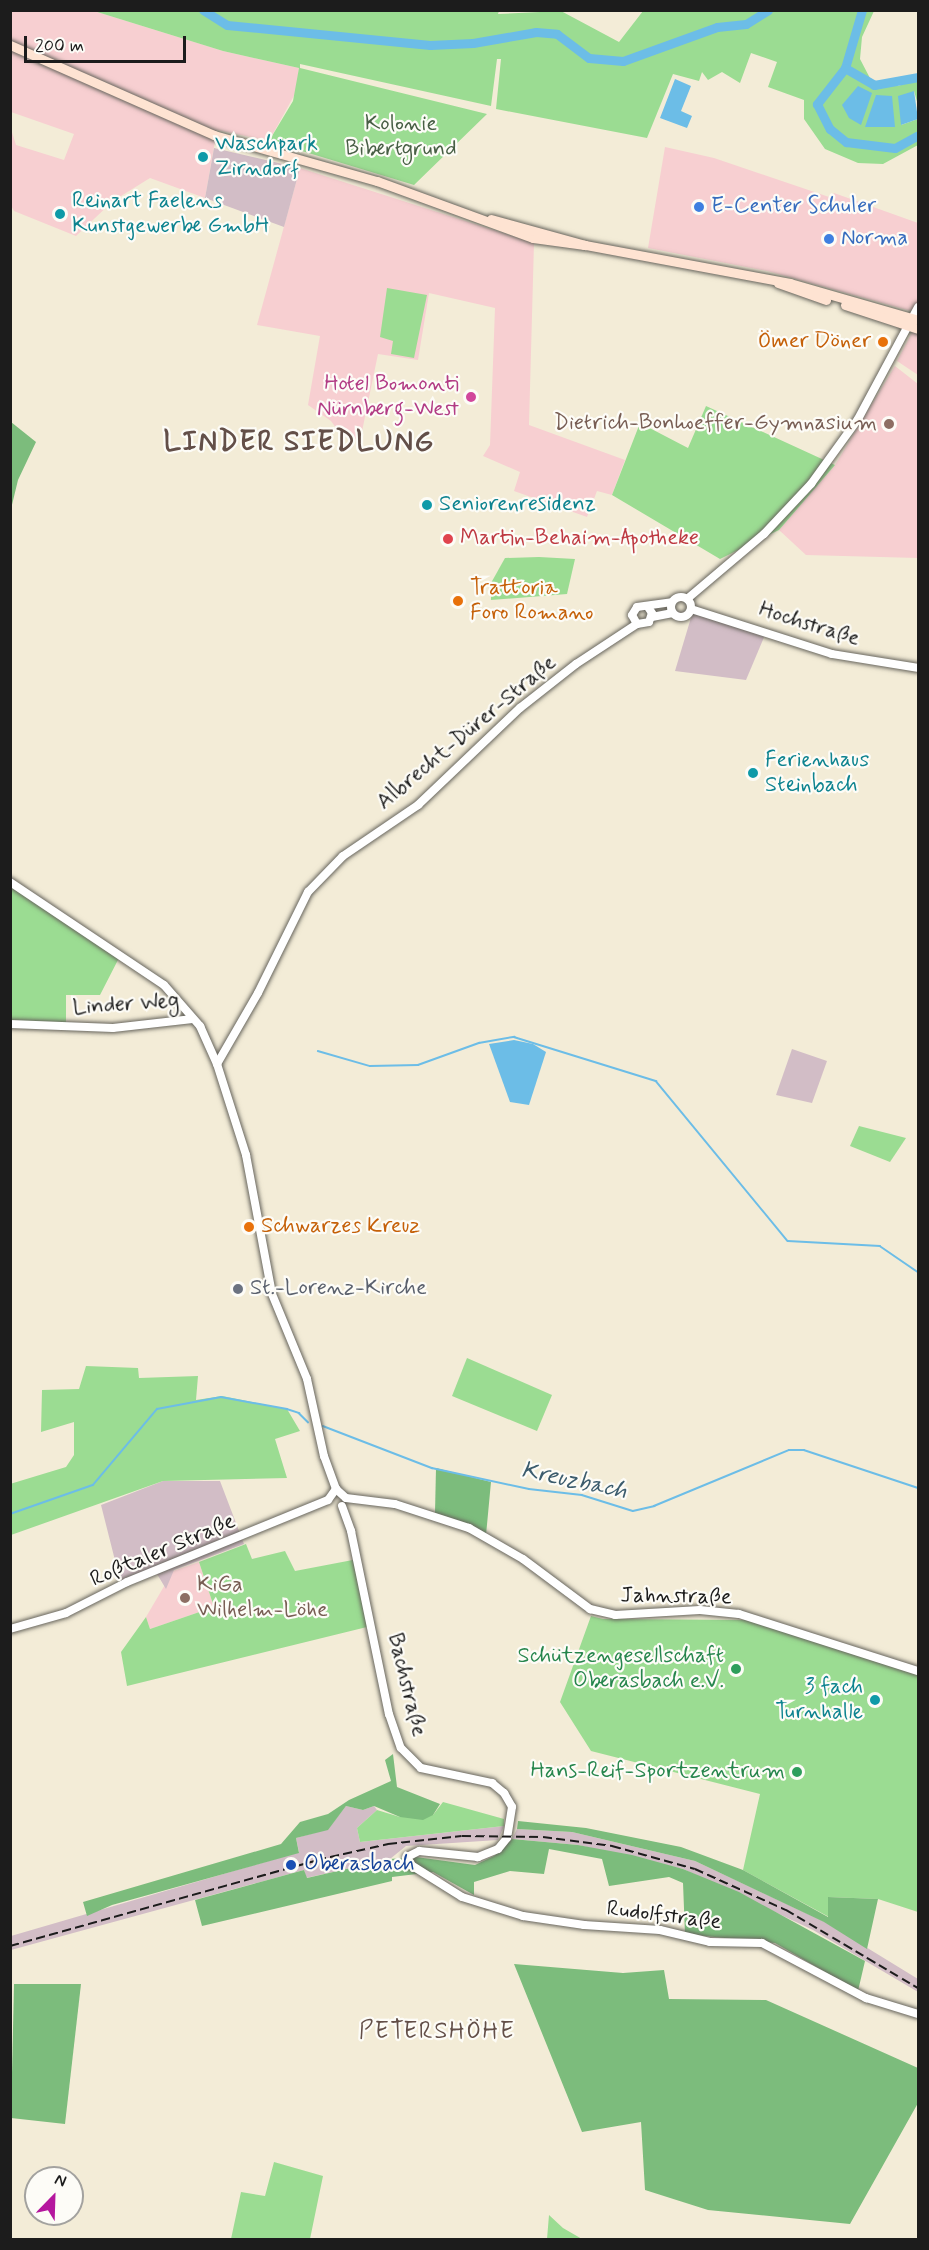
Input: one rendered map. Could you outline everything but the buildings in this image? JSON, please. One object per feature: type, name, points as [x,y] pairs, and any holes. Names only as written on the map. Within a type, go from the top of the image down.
[{"type":"main road","points":[[10,45],[198,130],[377,181],[485,219],[510,222],[585,245],[778,283],[915,323]]},
{"type":"street","points":[[687,599],[764,534],[811,484],[858,419],[915,323],[918,307]]},
{"type":"street","points":[[652,617],[648,607],[672,602],[679,597],[687,599]]},
{"type":"street","points":[[672,602],[673,613],[684,617],[691,609],[687,599]]},
{"type":"street","name":"Albrecht-Dürer-Straße","points":[[637,624],[634,610],[648,607]]},
{"type":"street","name":"Hochstraße","points":[[691,609],[832,654],[918,668]]},
{"type":"street","name":"Albrecht-Dürer-Straße","points":[[217,1064],[258,993],[305,896],[343,856],[418,805],[558,679],[637,624],[647,624],[652,617],[673,613]]},
{"type":"street","points":[[10,882],[164,985],[182,1002],[192,1019]]},
{"type":"street","name":"Linder Weg","points":[[10,1024],[113,1028],[192,1019],[200,1026],[217,1064]]},
{"type":"street","points":[[217,1064],[246,1155],[272,1294],[307,1379],[324,1456],[336,1489],[344,1502]]},
{"type":"street","points":[[328,1500],[336,1489]]},
{"type":"street","name":"Jahnstraße","points":[[328,1500],[335,1506],[344,1502],[395,1504],[469,1528],[523,1559],[590,1609],[615,1615],[700,1610],[739,1614],[918,1671]]},
{"type":"street","name":"Roßtaler Straße","points":[[10,1629],[66,1613],[127,1582],[328,1500]]},
{"type":"street","name":"Bachstraße","points":[[344,1502],[390,1714],[401,1748],[421,1768],[435,1774],[492,1783],[504,1793],[512,1807],[507,1838],[488,1855],[465,1856],[431,1850],[407,1857]]},
{"type":"street","name":"Rudolfstraße","points":[[407,1857],[416,1869],[462,1897],[492,1907],[584,1925],[660,1930],[710,1942],[762,1943],[866,1998],[918,2014]]},
{"type":"shaded area","points":[[11,11],[94,11],[223,51],[299,68],[296,92],[269,141],[217,130],[205,198],[150,178],[113,201],[76,236],[14,211],[10,204],[11,129],[16,145],[64,160],[74,134],[11,112]]},
{"type":"shaded area","points":[[665,147],[714,158],[832,198],[834,193],[918,223],[918,313],[767,271],[648,248]]},
{"type":"shaded area","points":[[214,148],[300,168],[284,227],[205,198]]},
{"type":"shaded area","points":[[300,168],[534,243],[529,425],[625,460],[612,495],[597,491],[587,517],[514,491],[520,472],[483,456],[490,445],[495,308],[429,293],[418,360],[378,354],[360,441],[339,432],[331,421],[308,405],[320,336],[257,325]]},
{"type":"shaded area","points":[[918,321],[918,375],[897,361]]},
{"type":"shaded area","name":"Dietrich-Bonhoeffer-Gymnasium","points":[[895,366],[918,384],[918,558],[806,555],[779,530],[835,465]]},
{"type":"shaded area","points":[[693,611],[767,630],[746,680],[675,671]]},
{"type":"shaded area","points":[[792,1049],[827,1061],[812,1103],[776,1095]]},
{"type":"shaded area","points":[[163,1481],[220,1481],[244,1544],[174,1570],[166,1589],[157,1574],[122,1588],[101,1505]]},
{"type":"shaded area","name":"KiGa Wilhelm-Löhe","points":[[199,1562],[214,1607],[150,1629],[146,1617],[173,1571]]},
{"type":"shaded area","points":[[346,1806],[363,1810],[374,1806],[377,1810],[357,1828],[360,1842],[504,1826],[498,1840],[406,1846],[390,1859],[306,1878],[304,1870],[11,1950],[11,1936],[299,1852],[296,1838],[328,1829]]},
{"type":"shaded area","points":[[517,1829],[572,1832],[695,1861],[825,1922],[918,1979],[918,1992],[813,1930],[683,1869],[578,1845],[512,1839]]},
{"type":"green space","name":"Kolonie Bibertgrund","points":[[94,11],[499,11],[498,14],[561,11],[619,42],[643,11],[874,11],[862,37],[860,59],[872,82],[898,86],[918,79],[918,105],[914,91],[901,125],[918,119],[918,145],[883,164],[858,163],[825,149],[804,119],[804,100],[768,87],[777,62],[751,53],[740,83],[722,72],[708,80],[702,72],[699,81],[673,74],[647,138],[496,109],[501,59],[497,59],[491,106],[300,64],[300,68],[487,114],[414,185],[269,141],[293,101],[299,68],[223,51]]},
{"type":"green space","points":[[387,288],[427,295],[414,358],[391,354],[393,341],[380,337]]},
{"type":"green space","points":[[706,406],[835,465],[779,530],[720,559],[612,495],[640,423],[688,448]]},
{"type":"green space","points":[[11,422],[36,442],[18,480],[11,509]]},
{"type":"green space","points":[[505,558],[575,559],[567,594],[491,600],[491,583]]},
{"type":"green space","points":[[10,885],[120,956],[100,995],[66,995],[66,1029],[11,1024]]},
{"type":"green space","points":[[859,1126],[906,1138],[890,1162],[850,1146]]},
{"type":"green space","points":[[467,1358],[552,1395],[537,1431],[452,1396]]},
{"type":"green space","points":[[86,1366],[138,1368],[139,1378],[198,1376],[196,1400],[222,1396],[287,1409],[300,1431],[275,1439],[287,1478],[163,1481],[11,1535],[10,1484],[66,1467],[74,1455],[74,1422],[41,1432],[42,1390],[79,1389]]},
{"type":"green space","points":[[436,1468],[491,1482],[486,1535],[435,1513]]},
{"type":"green space","points":[[246,1544],[252,1559],[285,1551],[295,1571],[358,1559],[371,1626],[127,1686],[121,1652],[146,1617],[150,1629],[214,1607],[199,1562]]},
{"type":"green space","name":"Hans-Reif-Sportzentrum","points":[[591,1616],[603,1619],[747,1620],[918,1675],[918,1912],[878,1899],[828,1897],[829,1917],[743,1870],[760,1794],[591,1751],[560,1702]]},
{"type":"green space","points":[[393,1754],[397,1787],[440,1804],[433,1815],[423,1820],[400,1817],[374,1806],[363,1810],[346,1806],[328,1830],[296,1838],[299,1853],[112,1905],[87,1916],[83,1902],[281,1844],[300,1822],[328,1814],[349,1800],[391,1781],[385,1760]]},
{"type":"green space","points":[[443,1802],[504,1819],[504,1826],[360,1842],[357,1828],[377,1810],[400,1817],[433,1815]]},
{"type":"green space","points":[[518,1821],[586,1828],[681,1847],[743,1870],[828,1917],[828,1897],[878,1899],[867,1949],[824,1922],[695,1861],[572,1832],[517,1829]]},
{"type":"green space","points":[[512,1839],[578,1845],[632,1855],[683,1869],[739,1892],[865,1961],[858,1991],[775,1943],[685,1934],[683,1883],[669,1877],[609,1886],[602,1859],[549,1849],[544,1874],[510,1871],[474,1882],[474,1895],[433,1872],[392,1877],[392,1881],[202,1926],[195,1900],[304,1870],[307,1878],[390,1859],[416,1857],[475,1865],[494,1856]]},
{"type":"green space","points":[[514,1964],[623,1973],[664,1970],[669,1999],[766,2000],[918,2068],[918,2103],[850,2224],[708,2210],[645,2190],[641,2122],[582,2132]]},
{"type":"green space","points":[[14,1984],[81,1984],[65,2124],[11,2118]]},
{"type":"green space","points":[[274,2162],[323,2176],[310,2239],[231,2239],[241,2192],[265,2196]]},
{"type":"green space","points":[[549,2215],[563,2228],[582,2239],[547,2239]]},
{"type":"water","points":[[675,79],[691,86],[681,111],[692,116],[687,128],[660,118]]},
{"type":"water","points":[[858,86],[872,93],[861,125],[849,118],[842,105]]},
{"type":"water","points":[[914,91],[918,119],[901,125],[898,96]]},
{"type":"water","points":[[876,95],[892,96],[895,127],[865,127]]},
{"type":"water","points":[[514,1040],[533,1044],[546,1052],[529,1105],[510,1102],[489,1044]]},
{"type":"waterway","points":[[203,10],[227,25],[430,45],[473,43],[536,32],[557,34],[589,58],[623,61],[717,27],[746,24],[768,10]]},
{"type":"waterway","points":[[862,10],[845,68],[817,104],[830,129],[846,142],[895,148],[918,135]]},
{"type":"waterway","points":[[845,68],[874,85],[918,77]]},
{"type":"waterway","points":[[318,1051],[370,1066],[418,1065],[479,1043],[514,1037],[656,1081],[788,1241],[880,1246],[918,1272]]},
{"type":"waterway","name":"Kreuzbach","points":[[10,1514],[93,1485],[157,1409],[221,1397],[287,1409],[299,1413],[308,1422]]},
{"type":"waterway","name":"Kreuzbach","points":[[323,1426],[432,1468],[529,1489],[582,1495],[633,1511],[654,1506],[789,1450],[804,1450],[918,1488]]},
{"type":"railway","points":[[10,1946],[317,1860],[388,1844],[462,1836],[543,1837],[612,1846],[695,1869],[786,1910],[918,1988]]},
{"type":"place","name":"Waschpark Zirndorf","points":[[203,157]]},
{"type":"place","name":"E-Center Schuler","points":[[699,207]]},
{"type":"place","name":"Reinart Faelens Kunstgewerbe GmbH","points":[[60,214]]},
{"type":"place","name":"Norma","points":[[829,239]]},
{"type":"place","name":"Ömer Döner","points":[[883,342]]},
{"type":"place","name":"Hotel Bomonti Nürnberg-West","points":[[471,397]]},
{"type":"place","name":"Dietrich-Bonhoeffer-Gymnasium","points":[[889,424]]},
{"type":"place","name":"Seniorenresidenz","points":[[427,505]]},
{"type":"place","name":"Martin-Behaim-Apotheke","points":[[448,539]]},
{"type":"place","name":"Trattoria Foro Romano","points":[[458,601]]},
{"type":"place","name":"Ferienhaus Steinbach","points":[[753,773]]},
{"type":"place","name":"Schwarzes Kreuz","points":[[249,1227]]},
{"type":"place","name":"St.-Lorenz-Kirche","points":[[238,1289]]},
{"type":"place","name":"KiGa Wilhelm-Löhe","points":[[185,1598]]},
{"type":"place","name":"Schützengesellschaft Oberasbach e.V.","points":[[736,1669]]},
{"type":"place","name":"3 fach Turnhalle","points":[[875,1700]]},
{"type":"place","name":"Hans-Reif-Sportzentrum","points":[[797,1772]]},
{"type":"place","name":"Oberasbach","points":[[291,1865]]},
{"type":"district","name":"LINDER SIEDLUNG","points":[[299,443]]},
{"type":"district","name":"PETERSHÖHE","points":[[437,2032]]}]
